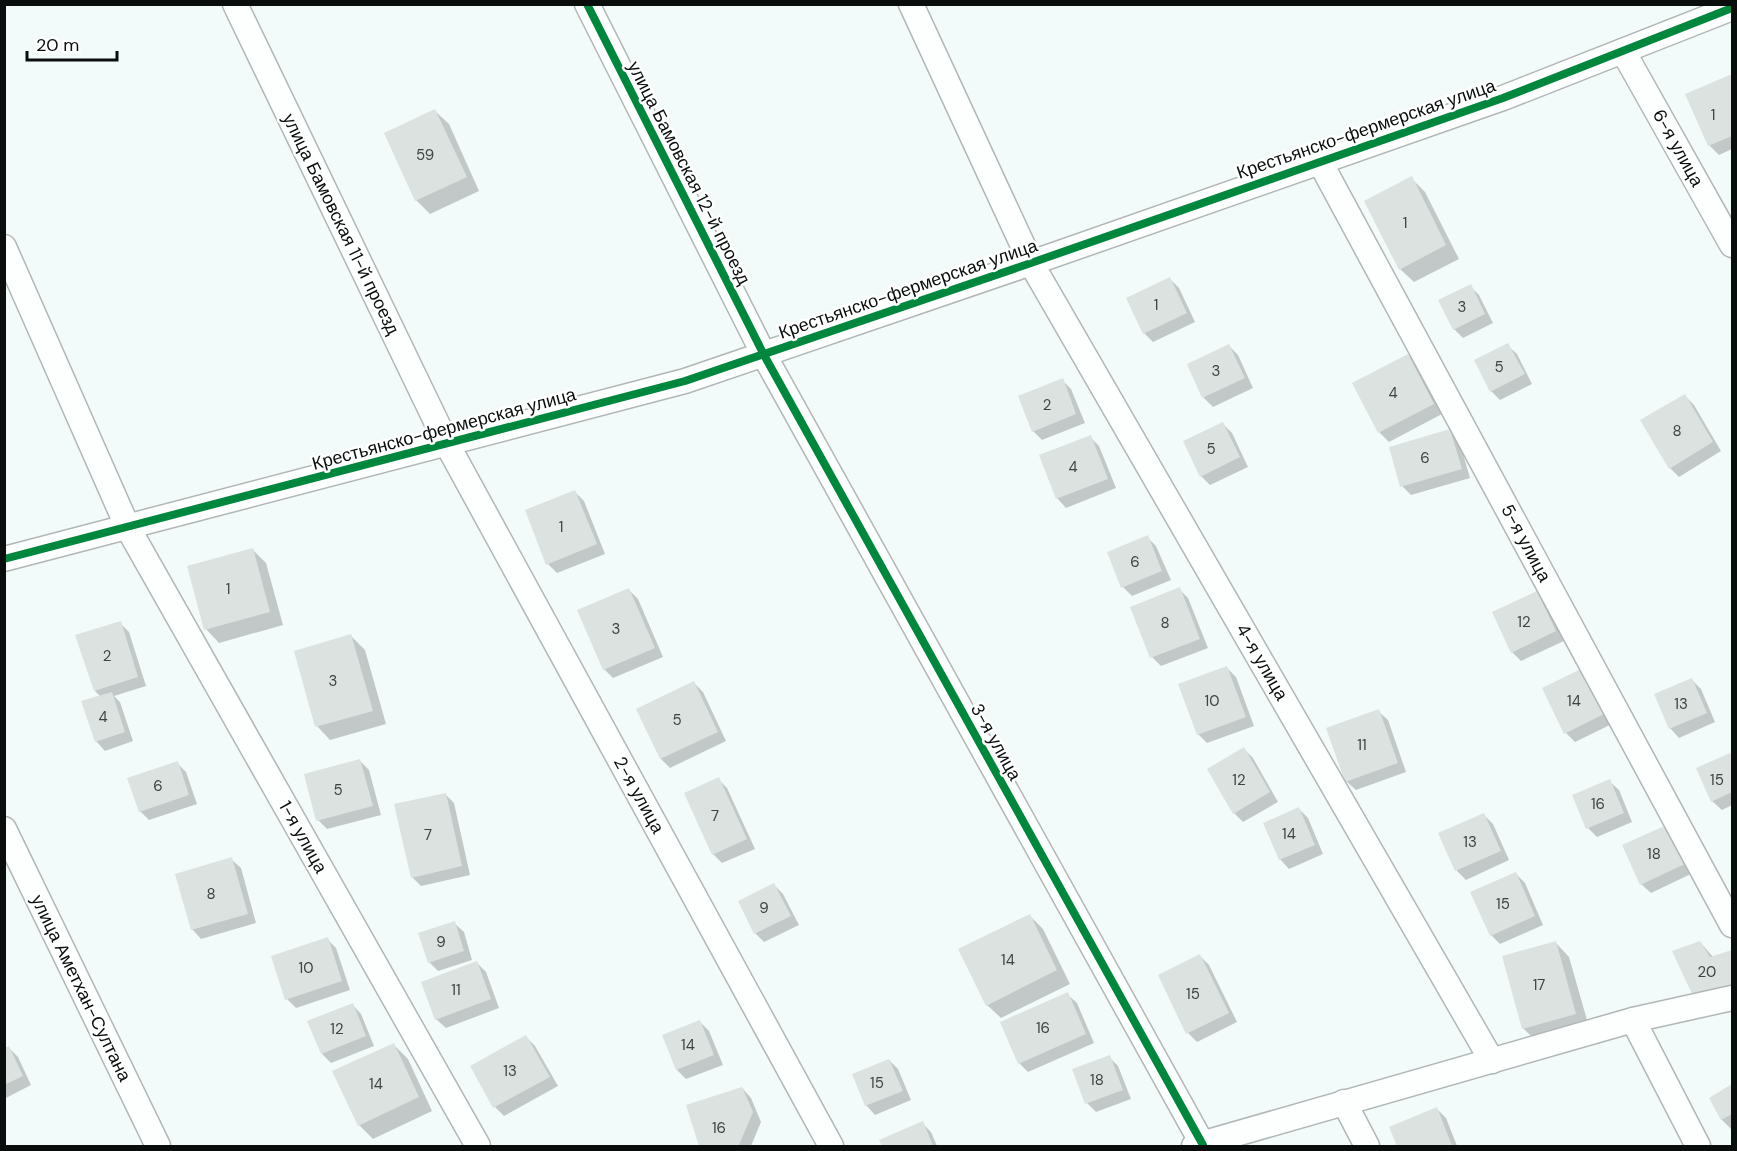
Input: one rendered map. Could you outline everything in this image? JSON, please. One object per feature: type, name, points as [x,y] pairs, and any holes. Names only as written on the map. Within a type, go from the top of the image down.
[{"type":"street","name":"улица Бамовская 11-й проезд","points":[[235,4],[447,444]]},
{"type":"street","name":"улица Бамовская 12-й проезд","points":[[587,4],[764,355]]},
{"type":"street","name":"4-я улица","points":[[911,4],[1031,263],[1492,1061]]},
{"type":"street","name":"Крестьянско-фермерская улица","points":[[4,559],[685,381],[1503,98],[1732,8]]},
{"type":"street","name":"6-я улица","points":[[1623,51],[1732,245]]},
{"type":"street","name":"5-я улица","points":[[1320,162],[1732,925]]},
{"type":"street","name":"1-я улица","points":[[4,247],[128,528],[478,1146]]},
{"type":"street","name":"3-я улица","points":[[764,355],[1198,1145]]},
{"type":"street","name":"2-я улица","points":[[447,444],[831,1146]]},
{"type":"street","name":"улица Аметхан-Султана","points":[[4,829],[158,1146]]},
{"type":"street","points":[[1198,1145],[1633,1020],[1732,998]]},
{"type":"street","points":[[1633,1020],[1698,1146]]},
{"type":"street","points":[[1344,1102],[1367,1146]]},
{"type":"building","points":[[1732,74],[1732,136],[1708,146],[1685,94]]},
{"type":"building","points":[[435,109],[467,177],[415,201],[384,133]]},
{"type":"building","points":[[1412,176],[1446,245],[1399,270],[1364,201]]},
{"type":"building","points":[[1170,277],[1187,313],[1143,334],[1126,298]]},
{"type":"building","points":[[1471,284],[1485,314],[1453,330],[1438,300]]},
{"type":"building","points":[[1508,343],[1525,374],[1490,392],[1474,360]]},
{"type":"building","points":[[1229,344],[1245,378],[1202,398],[1187,364]]},
{"type":"building","points":[[1408,354],[1434,404],[1378,433],[1352,383]]},
{"type":"building","points":[[1063,378],[1076,414],[1032,432],[1018,396]]},
{"type":"building","points":[[1685,394],[1713,442],[1669,469],[1640,420]]},
{"type":"building","points":[[1223,422],[1240,457],[1200,477],[1183,441]]},
{"type":"building","points":[[1450,429],[1462,469],[1400,487],[1389,447]]},
{"type":"building","points":[[1091,435],[1108,479],[1056,499],[1039,455]]},
{"type":"building","points":[[575,490],[597,544],[546,565],[525,510]]},
{"type":"building","points":[[1148,535],[1162,571],[1121,588],[1107,552]]},
{"type":"building","points":[[253,548],[270,612],[204,630],[187,566]]},
{"type":"building","points":[[1180,587],[1200,639],[1150,658],[1130,607]]},
{"type":"building","points":[[629,588],[655,648],[603,670],[577,610]]},
{"type":"building","points":[[1537,591],[1556,631],[1511,653],[1492,612]]},
{"type":"building","points":[[121,621],[138,677],[94,691],[75,635]]},
{"type":"building","points":[[351,634],[373,711],[315,727],[294,651]]},
{"type":"building","points":[[1227,666],[1246,717],[1197,735],[1178,684]]},
{"type":"building","points":[[1583,668],[1606,713],[1564,734],[1542,688]]},
{"type":"building","points":[[1692,678],[1707,713],[1669,729],[1654,694]]},
{"type":"building","points":[[694,681],[718,732],[660,759],[636,709]]},
{"type":"building","points":[[112,692],[125,732],[95,742],[81,701]]},
{"type":"building","points":[[1379,709],[1398,763],[1345,782],[1326,728]]},
{"type":"building","points":[[1244,747],[1270,792],[1233,814],[1207,769]]},
{"type":"building","points":[[1730,753],[1732,792],[1711,802],[1696,768]]},
{"type":"building","points":[[360,759],[373,806],[316,821],[304,774]]},
{"type":"building","points":[[178,761],[189,795],[139,812],[127,778]]},
{"type":"building","points":[[719,777],[747,839],[712,855],[684,793]]},
{"type":"building","points":[[1610,779],[1624,813],[1586,829],[1572,795]]},
{"type":"building","points":[[446,793],[462,866],[411,878],[394,804]]},
{"type":"building","points":[[1299,807],[1315,845],[1279,860],[1263,823]]},
{"type":"building","points":[[1484,813],[1501,851],[1455,871],[1438,833]]},
{"type":"building","points":[[1669,824],[1687,863],[1640,885],[1622,845]]},
{"type":"building","points":[[232,857],[248,914],[191,930],[175,874]]},
{"type":"building","points":[[1516,872],[1535,916],[1490,936],[1470,892]]},
{"type":"building","points":[[774,883],[791,916],[754,934],[738,901]]},
{"type":"building","points":[[1030,914],[1057,970],[986,1006],[958,949]]},
{"type":"building","points":[[455,921],[464,951],[428,963],[418,933]]},
{"type":"building","points":[[328,937],[342,981],[285,1000],[271,956]]},
{"type":"building","points":[[1556,941],[1576,1014],[1522,1029],[1502,956]]},
{"type":"building","points":[[1700,941],[1710,957],[1732,950],[1732,988],[1693,996],[1672,951]]},
{"type":"building","points":[[1200,954],[1229,1013],[1186,1034],[1158,975]]},
{"type":"building","points":[[477,961],[491,999],[435,1020],[421,982]]},
{"type":"building","points":[[1068,992],[1086,1034],[1018,1064],[1000,1022]]},
{"type":"building","points":[[353,1003],[366,1036],[321,1054],[307,1021]]},
{"type":"building","points":[[700,1020],[714,1055],[676,1070],[662,1035]]},
{"type":"building","points":[[526,1035],[550,1077],[493,1108],[470,1066]]},
{"type":"building","points":[[394,1043],[419,1097],[358,1126],[332,1071]]},
{"type":"building","points":[[9,1046],[23,1076],[4,1085],[4,1048]]},
{"type":"building","points":[[1110,1055],[1123,1090],[1085,1104],[1072,1069]]},
{"type":"building","points":[[889,1059],[903,1091],[865,1106],[852,1074]]},
{"type":"building","points":[[1732,1084],[1732,1114],[1721,1120],[1709,1098]]},
{"type":"building","points":[[742,1087],[753,1112],[739,1145],[699,1146],[686,1105]]},
{"type":"building","points":[[1437,1107],[1452,1146],[1397,1146],[1389,1127]]},
{"type":"building","points":[[923,1121],[933,1146],[882,1146],[879,1140]]},
{"type":"cycle path","points":[[587,4],[764,355],[1203,1145]]},
{"type":"cycle path","points":[[4,559],[685,381],[1503,98],[1732,8]]}]
